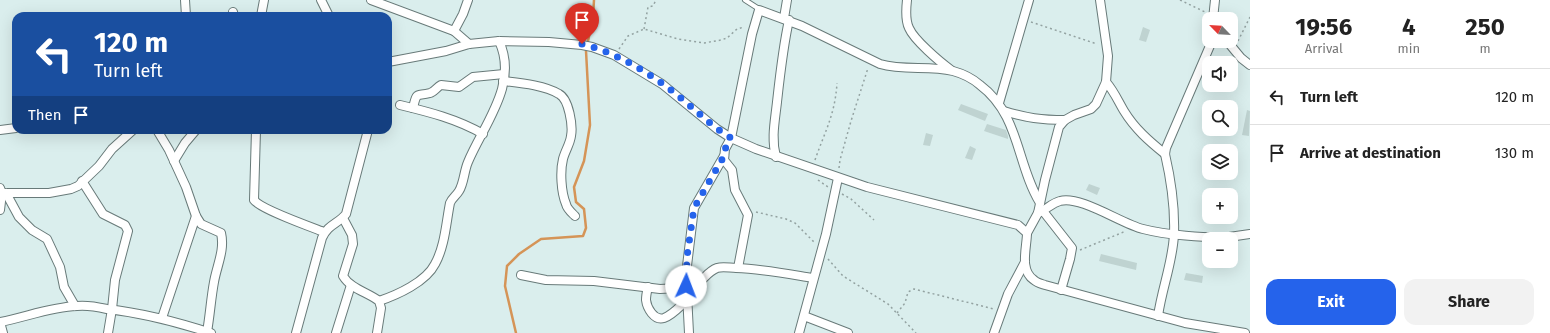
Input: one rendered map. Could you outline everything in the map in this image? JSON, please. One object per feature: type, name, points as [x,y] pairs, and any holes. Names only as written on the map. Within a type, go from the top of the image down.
[{"type":"street","points":[[185,0],[186,12]]},
{"type":"street","points":[[262,12],[264,0]]},
{"type":"street","points":[[321,0],[327,12]]},
{"type":"street","points":[[371,0],[454,31],[468,44]]},
{"type":"street","points":[[454,31],[463,14],[468,0]]},
{"type":"street","points":[[776,157],[773,132],[787,19],[787,0]]},
{"type":"street","points":[[907,0],[907,21],[913,34],[936,59],[952,71]]},
{"type":"street","points":[[999,103],[1029,0]]},
{"type":"street","points":[[1100,0],[1108,56],[1106,82],[1096,104],[1091,109],[1065,120],[1059,127],[1040,209],[1027,233],[1025,262],[1026,272],[1033,280],[1061,290],[1199,326],[1245,333]]},
{"type":"street","points":[[1214,12],[1215,0]]},
{"type":"street","points":[[690,333],[686,287],[687,257],[694,208],[724,156],[725,149],[731,138],[759,10],[787,19],[871,60],[892,68],[952,71],[972,78],[987,90],[999,103],[1012,126],[1028,181],[1040,209],[1069,243],[1072,252],[1061,290]]},
{"type":"street","points":[[379,301],[398,294],[412,286],[435,265],[442,246],[450,203],[453,197],[460,191],[467,163],[498,104],[504,78],[505,56],[499,41]]},
{"type":"street","points":[[392,61],[468,44],[499,41],[582,44],[614,55],[662,84],[717,129],[731,138],[776,157],[838,178],[874,189],[1007,221],[1018,225],[1027,233]]},
{"type":"street","points":[[1158,316],[1171,256],[1174,234],[1171,187],[1165,154],[1171,135],[1183,111],[1209,48]]},
{"type":"street","points":[[1233,49],[1250,65]]},
{"type":"street","points":[[413,108],[417,96],[430,93],[441,85],[459,87],[474,77],[504,78],[558,93],[566,100],[570,119],[571,136],[562,161],[562,184],[566,204],[575,216]]},
{"type":"street","points":[[1106,82],[1115,94],[1130,120],[1147,140],[1165,154]]},
{"type":"street","points":[[400,105],[428,111],[456,121],[483,134]]},
{"type":"street","points":[[1004,111],[1041,120],[1065,120]]},
{"type":"street","points":[[0,130],[12,128]]},
{"type":"street","points":[[3,191],[55,192],[78,186],[99,166],[112,149],[129,134]]},
{"type":"street","points":[[2,333],[0,322],[43,311],[75,306],[112,309],[162,318],[209,332],[215,280],[222,252],[221,232],[201,224],[196,216],[186,187],[174,160],[159,134]]},
{"type":"street","points":[[174,160],[193,134]]},
{"type":"street","points":[[256,134],[254,200],[256,204],[272,212],[324,232]]},
{"type":"street","points":[[296,333],[324,232],[346,214],[351,201],[367,134]]},
{"type":"street","points":[[724,156],[726,164],[732,170],[735,190],[748,215],[738,268]]},
{"type":"street","points":[[799,333],[831,214],[838,178]]},
{"type":"street","points":[[82,181],[103,214],[125,225],[128,231],[126,244],[115,280],[108,333]]},
{"type":"street","points":[[0,210],[3,191]]},
{"type":"street","points":[[3,191],[22,220],[32,230],[47,239],[60,267],[64,287],[75,306]]},
{"type":"street","points":[[1040,209],[1065,200],[1090,206],[1135,227],[1152,232],[1229,237],[1250,234]]},
{"type":"street","points":[[162,318],[196,216]]},
{"type":"street","points":[[343,218],[352,235],[353,244],[343,276],[346,282],[379,301],[381,308],[377,333]]},
{"type":"street","points":[[996,331],[1001,311],[1008,294],[1025,262]]},
{"type":"street","points":[[521,275],[546,280],[594,281],[665,288],[693,287],[716,268],[757,269],[813,278]]},
{"type":"street","points":[[336,333],[351,285]]},
{"type":"street","points":[[648,287],[646,302],[651,313],[658,318],[665,318],[687,300]]},
{"type":"street","points":[[804,316],[848,333]]},
{"type":"lane","points":[[745,0],[759,10]]},
{"type":"path","points":[[644,29],[648,7],[653,6],[656,0]]},
{"type":"path","points":[[1180,0],[1203,12]]},
{"type":"path","points":[[1233,49],[1250,17]]},
{"type":"path","points":[[1024,19],[1107,47]]},
{"type":"path","points":[[614,55],[628,36],[644,29],[678,39],[704,42],[727,38],[738,29],[755,23]]},
{"type":"path","points":[[838,178],[840,160],[854,109],[871,60]]},
{"type":"path","points":[[812,169],[833,115],[837,83]]},
{"type":"path","points":[[746,210],[786,219],[796,223],[843,276],[877,296],[897,313],[916,333]]},
{"type":"path","points":[[1072,252],[1086,248],[1135,227]]},
{"type":"path","points":[[897,313],[905,303],[908,292],[914,289],[1001,311]]},
{"type":"building","points":[[1143,27],[1150,30],[1146,42],[1139,40]]},
{"type":"building","points":[[961,104],[988,114],[985,121],[958,110]]},
{"type":"building","points":[[1247,110],[1250,111],[1249,136],[1242,135]]},
{"type":"building","points":[[987,124],[1006,130],[1008,139],[984,131]]},
{"type":"building","points":[[926,133],[933,135],[930,146],[923,145]]},
{"type":"building","points":[[970,146],[976,149],[972,160],[965,158]]},
{"type":"building","points":[[1089,184],[1100,188],[1097,195],[1086,190]]},
{"type":"building","points":[[1101,254],[1137,263],[1136,270],[1099,261]]},
{"type":"building","points":[[1186,273],[1203,276],[1202,283],[1184,280]]},
{"type":"waterway","points":[[516,333],[505,286],[507,266],[519,254],[541,239],[583,236],[586,228],[584,209],[576,202],[574,187],[584,161],[590,125],[586,51],[593,17],[594,0]]},
{"type":"route","points":[[582,44],[614,55],[662,84],[677,94],[717,129],[731,138],[725,149],[724,156],[695,204],[687,257],[686,286]]}]
